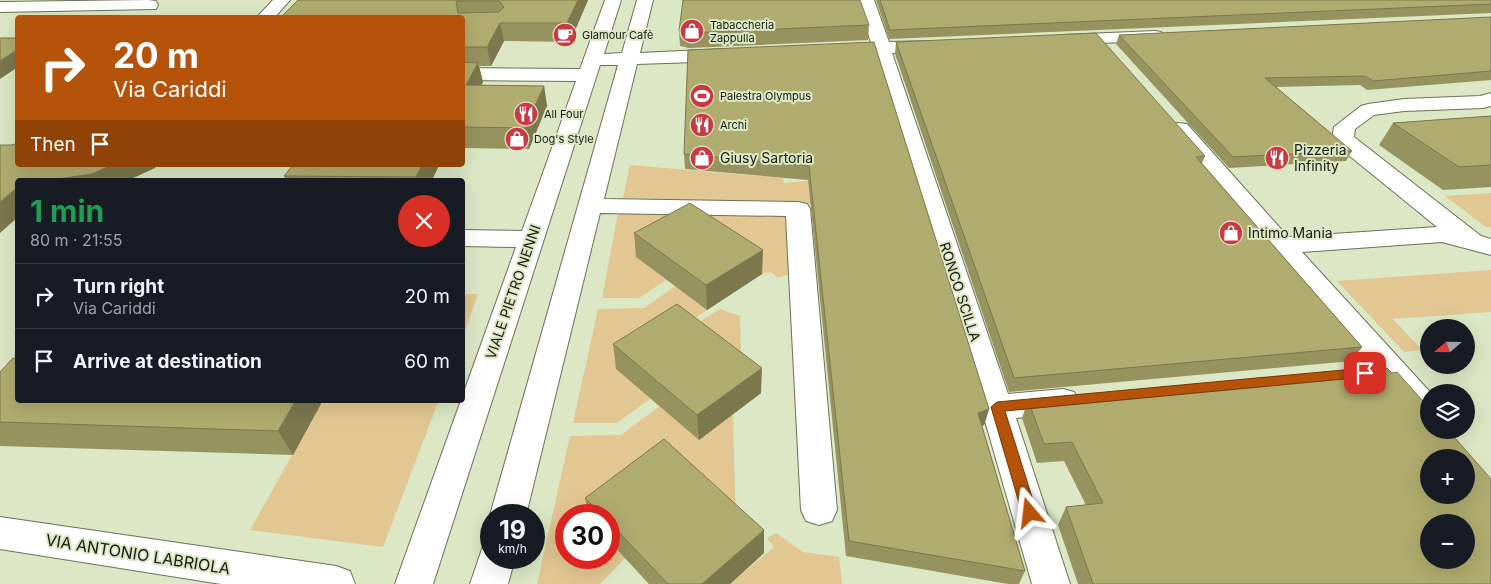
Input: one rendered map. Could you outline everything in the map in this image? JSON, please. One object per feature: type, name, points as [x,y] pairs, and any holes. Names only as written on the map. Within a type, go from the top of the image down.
[{"type":"street","points":[[0,5],[6,0]]},
{"type":"street","points":[[267,15],[282,0]]},
{"type":"street","name":"VIALE PIETRO NENNI","points":[[414,584],[613,0]]},
{"type":"street","points":[[511,504],[645,0]]},
{"type":"street","name":"RONCO SCILLA","points":[[866,0],[997,407],[1051,584]]},
{"type":"street","points":[[0,5],[153,2]]},
{"type":"street","points":[[137,15],[153,2]]},
{"type":"street","points":[[1049,41],[1168,35]]},
{"type":"street","points":[[1099,38],[1119,60]]},
{"type":"street","points":[[822,51],[950,45]]},
{"type":"street","points":[[465,74],[502,74],[589,67],[629,59],[743,54]]},
{"type":"street","points":[[1481,244],[1343,139],[1345,127],[1368,110],[1404,105],[1483,102],[1491,99]]},
{"type":"street","points":[[1164,112],[1420,403]]},
{"type":"street","points":[[551,181],[593,194],[798,209],[819,510]]},
{"type":"street","points":[[1282,245],[1442,234],[1481,244]]},
{"type":"street","points":[[465,238],[532,239]]},
{"type":"street","points":[[1355,374],[1391,371]]},
{"type":"street","points":[[997,407],[1087,399]]},
{"type":"street","name":"VIA ANTONIO LABRIOLA","points":[[0,533],[336,584]]},
{"type":"street","points":[[489,584],[493,569]]},
{"type":"shaded area","points":[[630,165],[783,178],[784,183],[808,181],[811,204],[623,198]]},
{"type":"shaded area","points":[[1491,193],[1491,227],[1486,227],[1445,196]]},
{"type":"shaded area","points":[[618,213],[782,214],[788,220],[792,273],[778,278],[771,272],[762,274],[637,257],[666,280],[639,298],[602,298]]},
{"type":"shaded area","points":[[1491,270],[1491,312],[1393,319],[1420,348],[1420,350],[1404,352],[1337,281]]},
{"type":"shaded area","points":[[675,286],[707,310],[679,329],[651,398],[617,423],[573,423],[598,309],[644,308]]},
{"type":"shaded area","points":[[465,294],[478,294],[465,330]]},
{"type":"shaded area","points":[[720,309],[740,316],[741,356],[690,328]]},
{"type":"shaded area","points":[[321,403],[438,403],[383,547],[250,530]]},
{"type":"shaded area","points":[[660,406],[699,440],[733,414],[736,528],[667,464],[614,504],[555,504],[555,569],[614,569],[600,584],[537,584],[540,569],[545,569],[545,548],[570,436],[621,435]]},
{"type":"shaded area","points":[[776,533],[803,552],[839,557],[842,584],[730,584],[774,547],[767,538]]},
{"type":"shaded area","points":[[620,553],[625,558],[620,563]]},
{"type":"building","points":[[298,0],[578,0],[567,23],[500,23],[487,47],[465,47],[465,15],[283,15]],"holes":[[[456,1],[499,1],[504,7],[499,12],[458,13]]]},
{"type":"building","points":[[683,0],[860,0],[869,25],[689,33],[679,31]]},
{"type":"building","points":[[880,0],[1491,0],[1491,4],[890,30]]},
{"type":"building","points":[[1491,17],[1491,71],[1373,81],[1365,76],[1265,78],[1352,151],[1233,157],[1119,35]]},
{"type":"building","points":[[1096,33],[1205,156],[1196,157],[1362,347],[1014,378],[896,42]]},
{"type":"building","points":[[0,38],[15,38],[15,51],[0,61]]},
{"type":"building","points":[[874,42],[989,409],[978,413],[1025,571],[849,541],[809,166],[684,154],[688,50]]},
{"type":"building","points":[[465,62],[478,63],[466,85],[544,86],[525,128],[465,127]]},
{"type":"building","points":[[1491,116],[1491,165],[1459,167],[1393,123]]},
{"type":"building","points":[[15,144],[15,167],[108,167],[92,174],[65,178],[15,178],[15,190],[0,202],[0,145]]},
{"type":"building","points":[[291,167],[421,167],[416,177],[284,176]]},
{"type":"building","points":[[690,203],[763,250],[706,285],[634,233]]},
{"type":"building","points":[[677,304],[762,368],[697,415],[613,344]]},
{"type":"building","points":[[13,358],[15,358],[15,403],[294,403],[278,431],[0,422],[0,372]]},
{"type":"building","points":[[1387,368],[1392,373],[1397,372],[1420,398],[1420,439],[1456,439],[1465,449],[1420,449],[1420,504],[1475,504],[1475,461],[1491,479],[1491,584],[1093,584],[1066,507],[1103,503],[1072,442],[1044,444],[1028,400]]},
{"type":"building","points":[[664,439],[764,530],[702,584],[668,584],[620,534],[620,504],[591,504],[585,498]]},
{"type":"place","name":"Tabaccheria Zappulla","points":[[692,31]]},
{"type":"place","name":"Glamour Cafè","points":[[565,35]]},
{"type":"place","name":"Palestra Olympus","points":[[702,96]]},
{"type":"place","name":"All Four","points":[[526,114]]},
{"type":"place","name":"Archi","points":[[702,125]]},
{"type":"place","name":"Dog's Style","points":[[517,139]]},
{"type":"place","name":"Giusy Sartoria","points":[[702,158]]},
{"type":"place","name":"Pizzeria Infinity","points":[[1277,158]]},
{"type":"place","name":"Intimo Mania","points":[[1231,233]]},
{"type":"route","points":[[1030,513],[997,407],[1365,373]]}]
